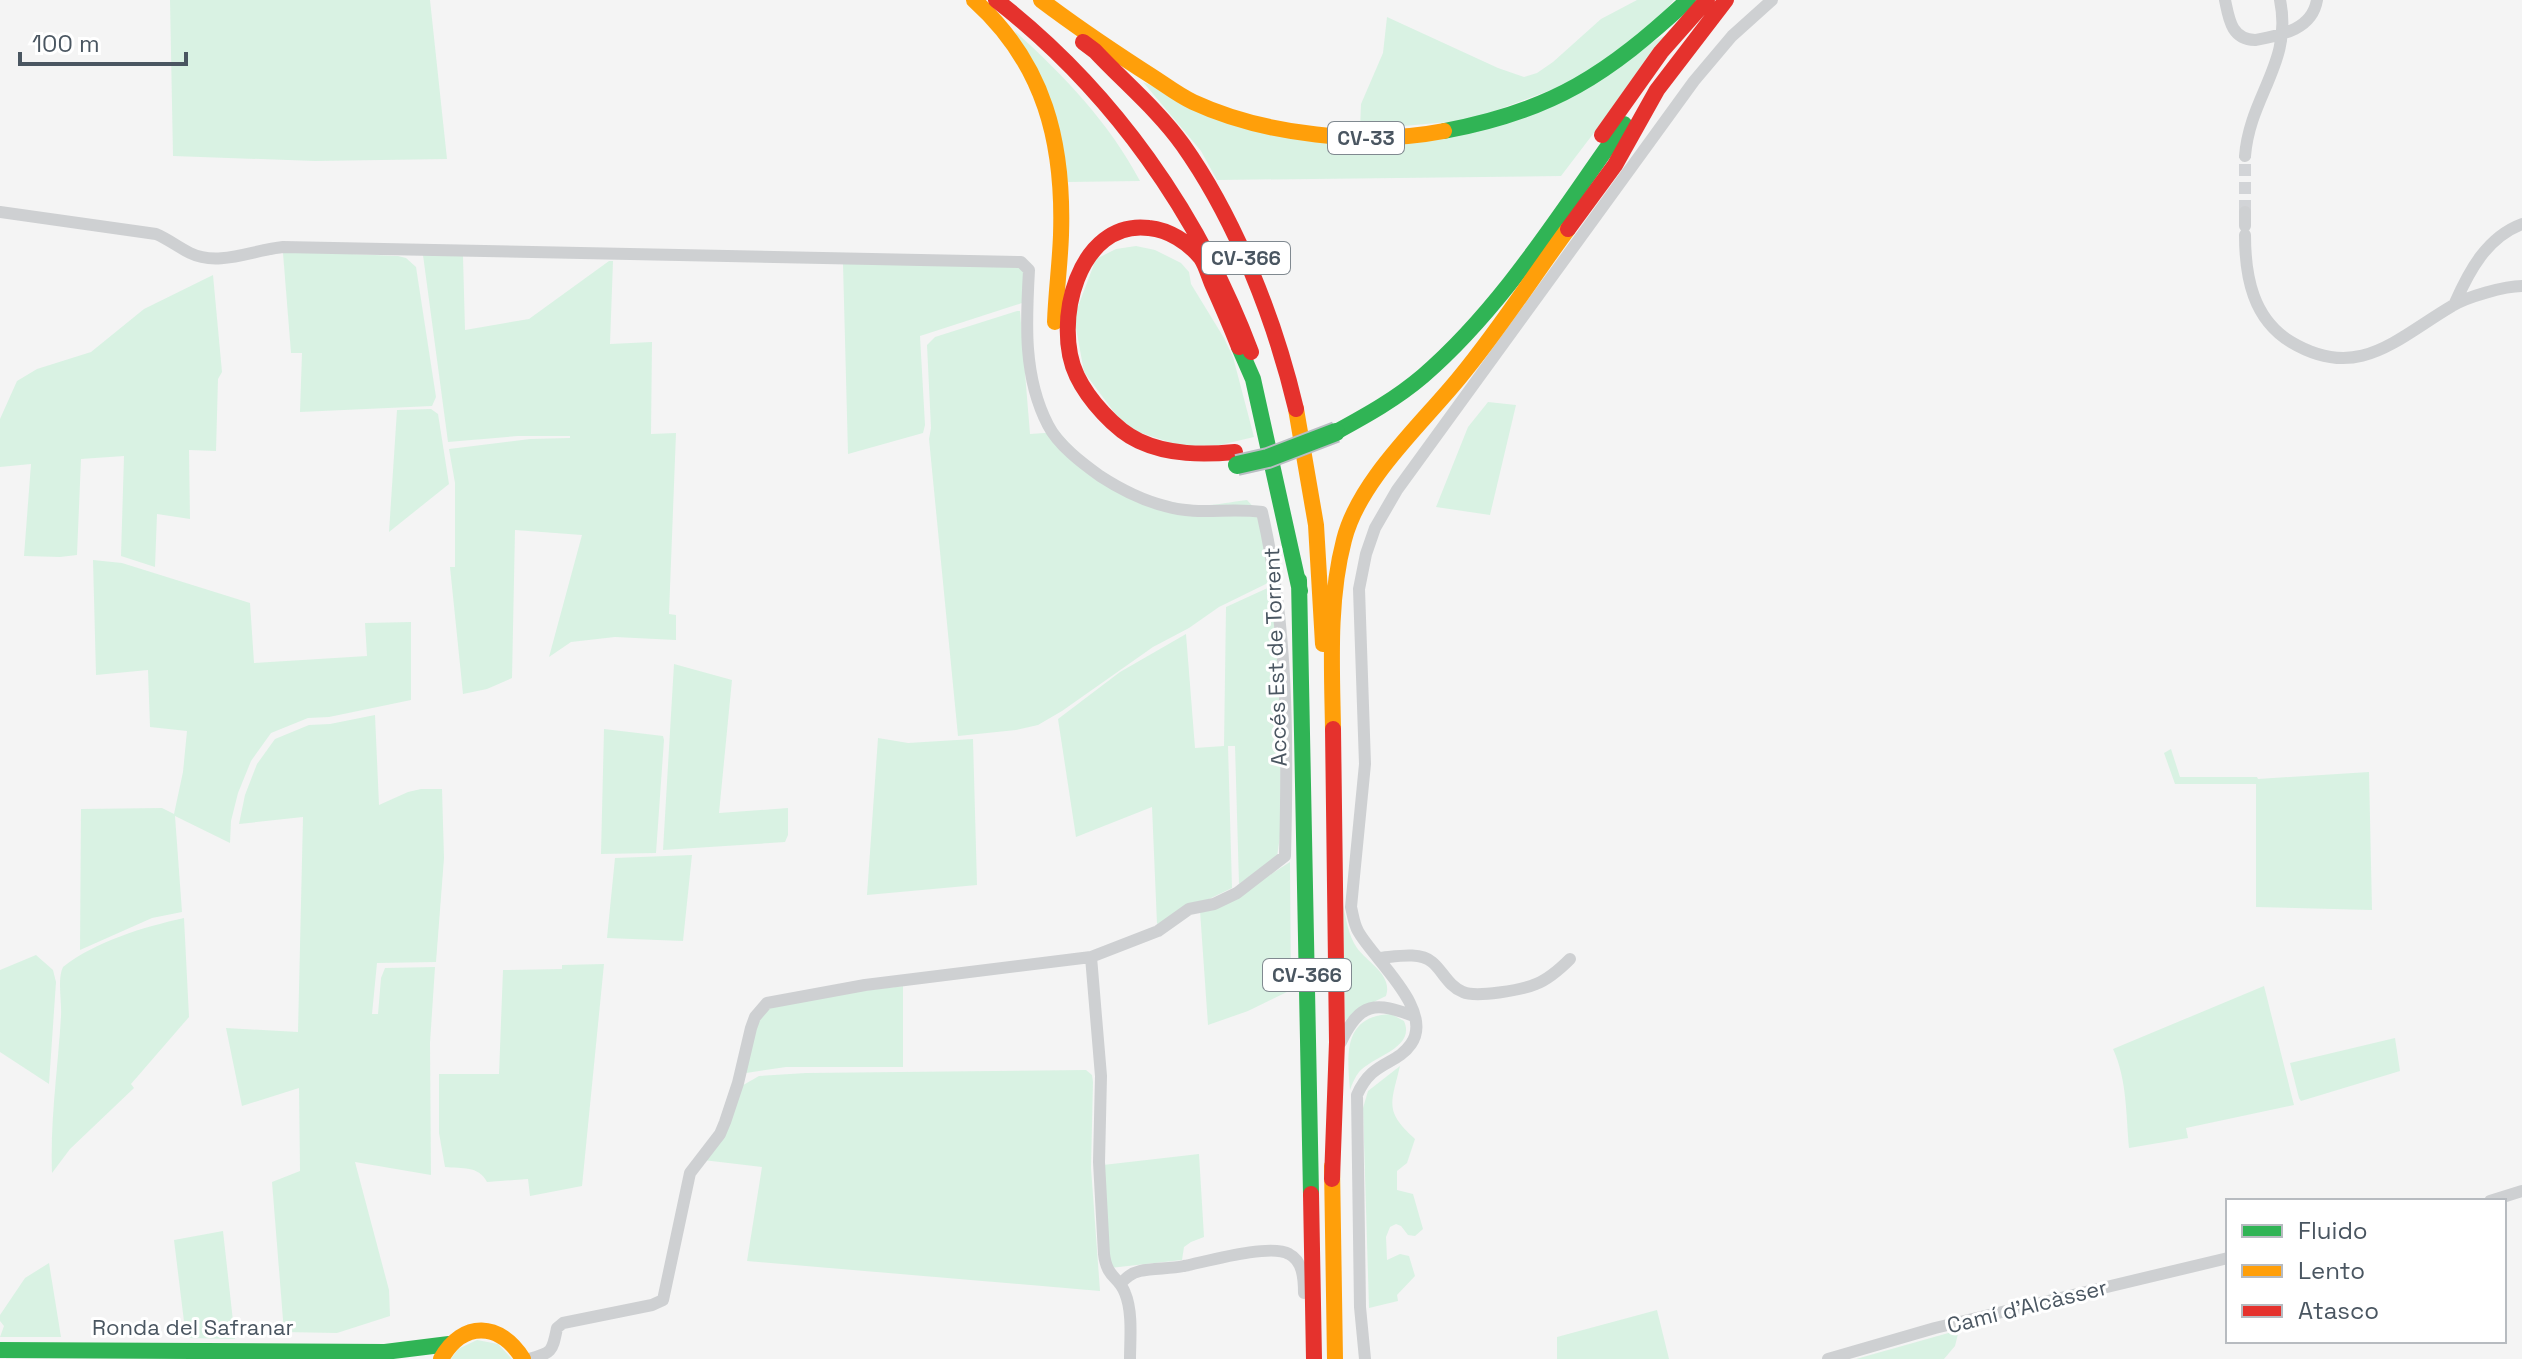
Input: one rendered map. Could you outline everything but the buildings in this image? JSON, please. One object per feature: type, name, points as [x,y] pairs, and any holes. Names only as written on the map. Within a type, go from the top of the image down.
[{"type":"main road","points":[[974,0],[990,12],[1022,57],[1046,106],[1058,154],[1061,224],[1055,335],[1067,380],[1096,426],[1135,451],[1178,465],[1282,453],[1390,402],[1440,359],[1497,298],[1675,55],[1726,0]]},
{"type":"main road","name":"Accés Est de Torrent","points":[[996,0],[1080,75],[1148,157],[1207,248],[1240,320],[1267,397],[1289,494],[1300,591],[1311,1359]]},
{"type":"main road","name":"Accés Est de Torrent","points":[[1029,0],[1095,51],[1182,144],[1234,229],[1269,314],[1292,390],[1313,491],[1322,589],[1335,1359]]},
{"type":"main road","name":"CV-33","points":[[1041,0],[1107,49],[1195,103],[1270,127],[1344,138],[1421,137],[1504,118],[1570,92],[1636,47],[1688,0]]},
{"type":"main road","points":[[1335,426],[1429,355],[1475,303],[1661,52],[1707,0]]},
{"type":"main road","points":[[1332,1179],[1337,1052],[1332,642],[1336,584],[1344,538],[1363,497],[1471,362],[1615,165],[1657,90],[1726,0]]},
{"type":"main road","points":[[1236,459],[1214,454],[1174,452],[1138,441],[1108,420],[1076,375],[1068,336],[1068,303],[1085,260],[1105,239],[1119,231],[1136,227],[1172,233],[1201,258],[1253,379],[1300,591]]},
{"type":"main road","name":"Ronda del Safranar","points":[[0,1350],[445,1352],[470,1331],[494,1331],[513,1342],[526,1359]]},
{"type":"main road","name":"Ronda del Safranar","points":[[385,1352],[405,1359]]},
{"type":"street","points":[[1365,1359],[1360,1307],[1357,1095],[1373,1071],[1411,1044],[1416,1029],[1413,1009],[1395,978],[1358,930],[1351,907],[1365,764],[1359,589],[1366,554],[1375,528],[1397,490],[1694,81],[1732,36],[1772,0]]},
{"type":"street","points":[[2225,0],[2230,23],[2238,35],[2255,40],[2284,33],[2309,21],[2317,0]]},
{"type":"street","points":[[2245,156],[2251,120],[2280,53],[2284,33],[2280,0]]},
{"type":"street","points":[[0,212],[156,234],[189,252],[210,259],[283,247],[1021,262],[1029,270],[1027,353],[1032,379],[1048,427],[1080,462],[1123,491],[1180,509],[1206,513],[1240,509],[1262,512],[1272,553],[1285,671],[1285,856],[1237,893],[1214,904],[1189,909],[1158,931],[1091,957],[865,985],[767,1003],[755,1017],[751,1028],[732,1104],[720,1134],[690,1173],[663,1300],[652,1305],[563,1323],[557,1328],[551,1350],[526,1359]]},
{"type":"street","points":[[2245,224],[2246,266],[2254,300],[2265,319],[2283,337],[2305,350],[2328,357],[2352,358],[2376,353],[2455,303],[2522,286]]},
{"type":"street","points":[[2455,303],[2477,262],[2507,230],[2522,224]]},
{"type":"street","points":[[1378,958],[1412,955],[1430,960],[1447,980],[1464,993],[1488,993],[1534,985],[1552,976],[1570,959]]},
{"type":"street","points":[[1091,957],[1101,1076],[1099,1162],[1105,1268],[1125,1293],[1130,1359]]},
{"type":"street","points":[[1337,1052],[1356,1018],[1366,1009],[1381,1005],[1394,992],[1395,978]]},
{"type":"street","points":[[1381,1005],[1414,1016]]},
{"type":"street","points":[[2496,1199],[2522,1191]]},
{"type":"street","points":[[1120,1284],[1138,1271],[1282,1251],[1297,1260],[1304,1281],[1304,1320],[1311,1359]]},
{"type":"street","name":"Camí d'Alcàsser","points":[[1828,1359],[1935,1328],[2226,1258]]},
{"type":"green space","points":[[170,0],[430,0],[447,159],[315,161],[173,156]]},
{"type":"green space","points":[[1637,0],[1674,0],[1652,26],[1572,82],[1470,120],[1360,130],[1361,104],[1383,53],[1387,17],[1524,77],[1537,73],[1553,62],[1601,19]]},
{"type":"green space","points":[[1015,31],[1100,119],[1140,181],[1068,182]]},
{"type":"green space","points":[[1670,33],[1561,176],[1217,180],[1201,151],[1143,82],[1254,130],[1475,132]]},
{"type":"green space","points":[[1136,246],[1155,250],[1181,263],[1189,272],[1191,284],[1233,357],[1254,437],[1220,445],[1181,446],[1135,431],[1117,416],[1084,372],[1074,317],[1096,259],[1116,249]]},
{"type":"green space","points":[[283,253],[398,256],[406,258],[416,267],[436,397],[432,406],[300,412],[302,353],[291,353]]},
{"type":"green space","points":[[423,255],[463,256],[465,330],[529,319],[613,261],[610,344],[652,342],[651,434],[676,433],[669,614],[676,615],[676,640],[615,637],[571,642],[549,657],[582,535],[515,530],[512,678],[487,689],[463,694],[450,567],[455,567],[455,483],[449,449],[570,436],[518,436],[448,442]]},
{"type":"green space","points":[[1031,263],[1025,302],[920,336],[923,433],[848,454],[843,264]]},
{"type":"green space","points":[[213,275],[222,372],[218,379],[216,451],[189,450],[190,519],[157,514],[155,567],[121,556],[124,456],[81,459],[77,555],[24,556],[31,464],[0,467],[0,419],[17,381],[37,369],[91,352],[144,309]]},
{"type":"green space","points":[[1020,311],[1030,434],[1059,432],[1086,459],[1118,482],[1154,497],[1199,505],[1247,500],[1258,512],[1272,581],[1219,607],[1189,628],[1153,647],[1038,725],[958,736],[929,439],[927,345],[935,337]]},
{"type":"green space","points":[[1488,402],[1516,405],[1490,515],[1436,507],[1468,427]]},
{"type":"green space","points":[[431,409],[438,414],[449,484],[389,532],[397,410]]},
{"type":"green space","points":[[93,560],[122,563],[250,603],[254,663],[367,656],[365,623],[411,622],[411,700],[329,717],[308,718],[271,733],[251,761],[238,793],[231,821],[230,843],[175,816],[182,912],[152,918],[80,950],[81,809],[162,808],[174,814],[187,731],[150,727],[148,670],[96,675]]},
{"type":"green space","points":[[1272,586],[1280,685],[1281,829],[1277,857],[1239,884],[1235,746],[1228,746],[1232,888],[1157,924],[1152,807],[1076,837],[1058,719],[1120,672],[1186,634],[1195,748],[1224,746],[1226,607]]},
{"type":"green space","points":[[674,664],[732,680],[719,813],[788,808],[785,842],[663,850]]},
{"type":"green space","points":[[375,715],[379,805],[408,792],[442,789],[444,858],[436,962],[377,963],[372,1014],[378,1014],[381,978],[385,968],[435,967],[430,1043],[431,1175],[355,1162],[389,1290],[390,1316],[337,1333],[284,1332],[272,1182],[300,1171],[299,1088],[242,1106],[226,1028],[298,1032],[303,817],[239,824],[245,795],[257,764],[275,739],[309,725]]},
{"type":"green space","points":[[604,729],[663,736],[656,853],[601,854]]},
{"type":"green space","points":[[878,738],[908,743],[973,739],[977,885],[867,895]]},
{"type":"green space","points":[[2171,749],[2180,777],[2258,779],[2369,772],[2372,910],[2256,907],[2256,784],[2175,784],[2164,753]]},
{"type":"green space","points":[[692,855],[683,941],[607,938],[615,858]]},
{"type":"green space","points":[[1290,862],[1291,990],[1248,1011],[1208,1025],[1200,911],[1251,887]]},
{"type":"green space","points":[[1343,904],[1354,943],[1383,976],[1387,989],[1386,996],[1355,1011],[1345,1021]]},
{"type":"green space","points":[[184,918],[189,1017],[131,1084],[134,1088],[70,1149],[52,1173],[61,1016],[60,978],[63,967],[105,942]]},
{"type":"green space","points":[[36,955],[53,970],[56,982],[49,1084],[0,1052],[0,970]]},
{"type":"green space","points":[[604,964],[582,1186],[530,1196],[528,1179],[487,1182],[474,1170],[445,1167],[439,1133],[439,1074],[499,1074],[503,970],[562,969],[562,965]]},
{"type":"green space","points":[[903,986],[903,1067],[786,1067],[746,1073],[754,1030],[761,1014],[767,1009],[811,998]]},
{"type":"green space","points":[[2264,986],[2294,1105],[2186,1128],[2188,1138],[2129,1148],[2123,1085],[2113,1049]]},
{"type":"green space","points":[[1391,1014],[1404,1021],[1404,1038],[1391,1051],[1365,1066],[1350,1090],[1349,1051],[1356,1029],[1375,1016]]},
{"type":"green space","points":[[2395,1038],[2400,1071],[2301,1101],[2299,1098],[2290,1063]]},
{"type":"green space","points":[[1400,1066],[1392,1106],[1398,1121],[1415,1139],[1407,1163],[1397,1171],[1397,1190],[1413,1194],[1423,1229],[1415,1236],[1408,1235],[1396,1224],[1390,1227],[1386,1237],[1387,1260],[1400,1254],[1409,1256],[1415,1276],[1397,1295],[1398,1301],[1369,1308],[1363,1108],[1368,1091]]},
{"type":"green space","points":[[1086,1070],[1092,1075],[1093,1082],[1091,1168],[1100,1291],[747,1261],[762,1167],[703,1160],[738,1088],[759,1076]]},
{"type":"green space","points":[[1199,1154],[1204,1237],[1184,1247],[1182,1260],[1110,1268],[1103,1165]]},
{"type":"green space","points":[[223,1231],[235,1339],[186,1338],[174,1240]]},
{"type":"green space","points":[[49,1263],[61,1337],[0,1337],[4,1326],[0,1315],[25,1278]]},
{"type":"green space","points":[[1657,1310],[1669,1359],[1557,1359],[1557,1337]]},
{"type":"green space","points":[[1959,1330],[1955,1346],[1944,1359],[1856,1359]]},
{"type":"green space","points":[[477,1340],[498,1344],[512,1359],[451,1359],[458,1349]]},
{"type":"tunnel","points":[[2245,156],[2245,212]]},
{"type":"traffic: fast","points":[[1444,131],[1517,112],[1577,86],[1631,49],[1688,0]]},
{"type":"traffic: fast","points":[[1336,432],[1413,384],[1452,349],[1531,256],[1624,124]]},
{"type":"traffic: fast","points":[[1239,347],[1253,379],[1300,591]]},
{"type":"traffic: fast","points":[[1237,465],[1268,458],[1336,432]]},
{"type":"traffic: fast","points":[[1299,580],[1311,1194]]},
{"type":"traffic: fast","points":[[0,1350],[385,1352],[449,1344]]},
{"type":"traffic: slow","points":[[974,0],[998,25],[1034,78],[1054,137],[1061,201],[1055,322]]},
{"type":"traffic: slow","points":[[1041,0],[1179,94],[1251,123],[1283,130],[1349,137],[1444,131]]},
{"type":"traffic: slow","points":[[1333,729],[1335,587],[1344,540],[1352,518],[1377,474],[1474,359],[1568,229]]},
{"type":"traffic: slow","points":[[1296,409],[1316,525],[1323,644]]},
{"type":"traffic: slow","points":[[1332,1166],[1335,1359]]},
{"type":"traffic: slow","points":[[441,1359],[460,1337],[482,1330],[504,1338],[523,1359]]},
{"type":"traffic: jam","points":[[996,0],[1078,74],[1148,158],[1206,252],[1251,352]]},
{"type":"traffic: jam","points":[[1602,135],[1661,52],[1707,0]]},
{"type":"traffic: jam","points":[[1568,229],[1615,165],[1657,90],[1726,0]]},
{"type":"traffic: jam","points":[[1083,42],[1163,120],[1183,145],[1220,205],[1265,306],[1296,409]]},
{"type":"traffic: jam","points":[[1235,452],[1186,453],[1150,446],[1130,436],[1095,404],[1077,376],[1070,354],[1068,330],[1070,304],[1077,279],[1088,257],[1104,240],[1124,230],[1156,229],[1178,238],[1203,261],[1239,347]]},
{"type":"traffic: jam","points":[[1332,1179],[1337,1042],[1333,729]]},
{"type":"traffic: jam","points":[[1311,1194],[1314,1359]]}]
